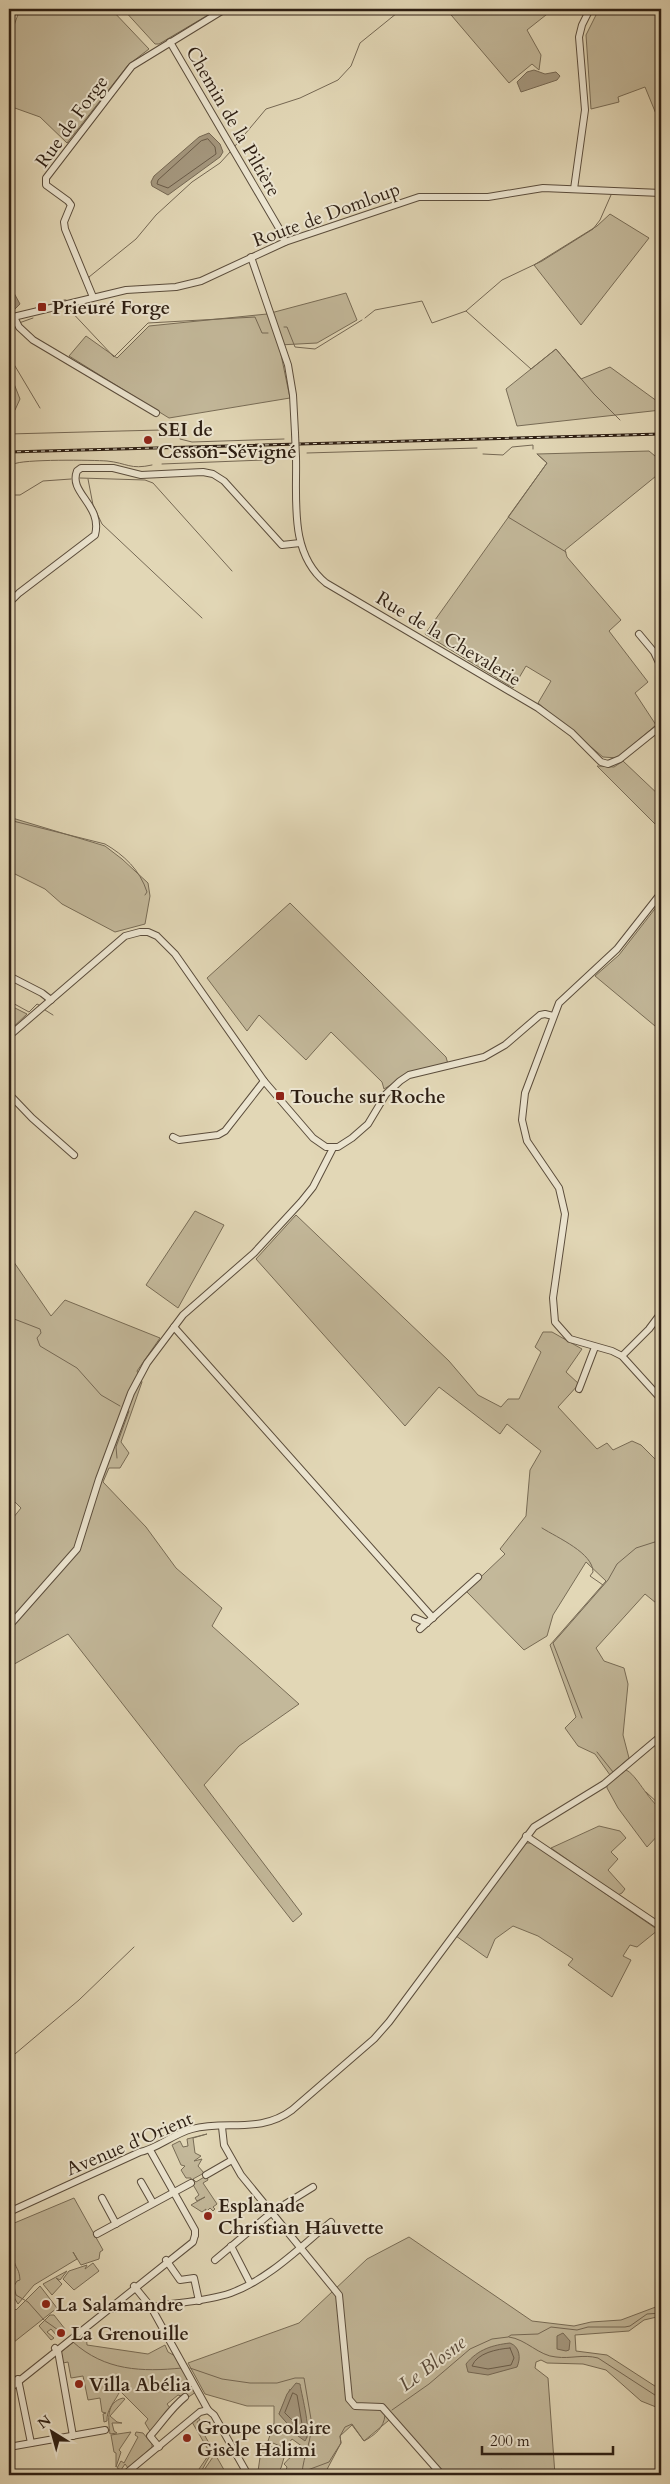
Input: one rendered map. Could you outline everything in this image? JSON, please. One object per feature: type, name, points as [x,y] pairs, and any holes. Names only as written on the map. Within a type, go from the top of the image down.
[{"type":"street","points":[[170,42],[224,9]]},
{"type":"street","points":[[574,189],[585,110],[580,36],[582,24],[590,9]]},
{"type":"street","name":"Rue de Forge","points":[[93,297],[65,229],[64,222],[71,205],[46,185],[45,182],[132,66],[170,42]]},
{"type":"street","name":"Chemin de la Piltière","points":[[170,42],[286,242]]},
{"type":"street","name":"Route de Domloup","points":[[11,318],[132,289],[186,285],[201,281],[286,242],[419,198],[488,197],[530,189],[661,193]]},
{"type":"street","name":"Rue de la Chevalerie","points":[[251,257],[288,365],[293,395],[300,544],[309,567],[326,583],[538,708],[572,733],[601,762],[608,764],[620,759],[661,726]]},
{"type":"street","points":[[11,318],[34,340],[156,413]]},
{"type":"street","points":[[9,603],[19,593],[95,535],[98,524],[89,502],[75,485],[75,476],[81,468],[113,468],[141,475],[203,472],[213,474],[224,482],[282,545],[300,544]]},
{"type":"street","points":[[639,634],[657,656],[661,667]]},
{"type":"street","points":[[661,893],[617,950],[567,994],[553,1016],[522,1106],[522,1129],[559,1188],[565,1214],[553,1298],[555,1322],[570,1339],[612,1351],[622,1356],[661,1399]]},
{"type":"street","points":[[9,1036],[125,936],[140,932],[157,936],[186,967],[264,1081],[313,1138],[326,1147],[333,1148],[343,1144],[368,1124],[386,1094],[409,1075],[484,1057],[505,1045],[540,1015],[553,1016]]},
{"type":"street","points":[[9,976],[42,993],[51,1000]]},
{"type":"street","points":[[173,1137],[178,1140],[218,1135],[225,1131],[264,1081]]},
{"type":"street","points":[[9,1094],[32,1118],[74,1155]]},
{"type":"street","points":[[9,1626],[77,1549],[131,1393],[147,1363],[183,1315],[254,1253],[301,1202],[313,1187],[333,1148]]},
{"type":"street","points":[[622,1356],[649,1329],[661,1313]]},
{"type":"street","points":[[174,1327],[433,1618]]},
{"type":"street","points":[[579,1389],[595,1347]]},
{"type":"street","points":[[420,1629],[478,1577]]},
{"type":"street","points":[[415,1618],[427,1623]]},
{"type":"street","name":"Avenue d'Orient","points":[[9,2212],[137,2153],[150,2150],[158,2143],[183,2132],[206,2126],[222,2127],[272,2121],[292,2110],[374,2039],[389,2022],[526,1836],[545,1818],[604,1784],[661,1736]]},
{"type":"street","points":[[526,1836],[661,1927]]},
{"type":"street","points":[[222,2127],[224,2144],[241,2175],[339,2295],[342,2305],[349,2399],[355,2406],[382,2407],[442,2475]]},
{"type":"street","points":[[9,2384],[56,2349],[195,2236],[174,2192],[150,2150]]},
{"type":"street","points":[[206,2175],[232,2160]]},
{"type":"street","points":[[141,2182],[153,2203]]},
{"type":"street","points":[[97,2234],[190,2183]]},
{"type":"street","points":[[215,2260],[272,2213],[313,2187]]},
{"type":"street","points":[[102,2198],[116,2224]]},
{"type":"street","points":[[107,2308],[199,2301],[232,2292],[270,2272],[331,2222]]},
{"type":"street","points":[[231,2246],[250,2283]]},
{"type":"street","points":[[166,2260],[180,2280],[194,2278],[199,2301]]},
{"type":"street","points":[[134,2286],[150,2305],[208,2410],[214,2415],[248,2475]]},
{"type":"street","points":[[56,2349],[73,2436]]},
{"type":"street","points":[[9,2389],[18,2379]]},
{"type":"street","points":[[18,2379],[31,2443]]},
{"type":"street","points":[[159,2447],[150,2436],[160,2426],[171,2408],[184,2397]]},
{"type":"street","points":[[124,2475],[200,2412],[208,2410]]},
{"type":"street","points":[[9,2447],[105,2430]]},
{"type":"shaded area","points":[[20,9],[111,9],[149,49],[128,65],[67,143],[40,117],[12,107],[9,114],[9,39]]},
{"type":"shaded area","points":[[123,9],[218,9],[159,44],[155,44]]},
{"type":"shaded area","points":[[446,9],[549,9],[551,11],[527,30],[541,55],[539,70],[532,64],[509,83]]},
{"type":"shaded area","points":[[599,9],[661,9],[661,126],[645,87],[618,97],[619,102],[591,109],[586,35]]},
{"type":"shaded area","points":[[610,214],[649,238],[581,325],[534,265],[597,226]]},
{"type":"shaded area","points":[[346,293],[357,320],[317,343],[279,345],[290,398],[169,418],[69,356],[86,336],[117,358],[149,326],[267,314]]},
{"type":"shaded area","points":[[556,349],[581,379],[610,367],[661,404],[661,410],[517,426],[506,389]]},
{"type":"shaded area","points":[[9,371],[20,399],[9,417]]},
{"type":"shaded area","points":[[649,451],[661,461],[661,472],[565,550],[567,557],[621,620],[609,631],[648,682],[635,693],[656,725],[617,758],[603,757],[538,703],[551,681],[526,666],[513,688],[425,634],[547,463],[537,454]]},
{"type":"shaded area","points":[[623,761],[661,797],[661,830],[597,766],[614,767]]},
{"type":"shaded area","points":[[9,817],[105,846],[122,859],[148,883],[150,896],[145,924],[115,932],[62,904],[45,889],[9,871]]},
{"type":"shaded area","points":[[661,901],[661,1031],[595,976],[619,955]]},
{"type":"shaded area","points":[[290,903],[446,1057],[448,1064],[413,1071],[384,1089],[382,1082],[331,1032],[306,1060],[259,1015],[247,1031],[207,978]]},
{"type":"shaded area","points":[[9,1005],[27,1014],[9,1031]]},
{"type":"shaded area","points":[[195,1211],[224,1225],[178,1308],[146,1285]]},
{"type":"shaded area","points":[[296,1215],[449,1361],[478,1395],[501,1407],[508,1399],[519,1399],[541,1352],[535,1347],[543,1332],[552,1332],[582,1349],[566,1372],[579,1384],[558,1407],[597,1449],[607,1443],[613,1450],[632,1441],[641,1445],[661,1465],[661,1607],[645,1594],[596,1648],[604,1661],[624,1668],[628,1684],[623,1735],[629,1758],[610,1775],[595,1754],[578,1746],[565,1728],[576,1717],[550,1645],[606,1581],[586,1562],[553,1615],[547,1636],[524,1650],[466,1591],[505,1554],[500,1549],[526,1516],[530,1470],[541,1451],[507,1424],[500,1434],[439,1387],[405,1426],[256,1259]]},
{"type":"shaded area","points":[[9,1255],[51,1316],[65,1300],[160,1338],[137,1371],[142,1382],[121,1442],[129,1453],[120,1468],[109,1468],[103,1482],[146,1527],[176,1568],[222,1608],[212,1626],[299,1704],[239,1746],[204,1785],[302,1914],[293,1922],[68,1634],[9,1667],[9,1523],[21,1508],[9,1496]]},
{"type":"shaded area","points":[[626,1770],[630,1772],[651,1800],[661,1809],[661,1832],[647,1847],[618,1808],[607,1788],[607,1785]]},
{"type":"shaded area","points":[[599,1826],[620,1831],[626,1838],[611,1852],[618,1859],[608,1870],[625,1889],[618,1895],[551,1848]]},
{"type":"shaded area","points":[[532,1843],[658,1930],[637,1947],[630,1945],[623,1956],[631,1960],[612,1997],[568,1965],[573,1959],[538,1936],[513,1926],[495,1939],[487,1958],[456,1936],[522,1846]]},
{"type":"shaded area","points":[[207,2134],[193,2138],[195,2153],[201,2156],[194,2161],[202,2159],[198,2166],[204,2173],[193,2179],[196,2182],[206,2176],[208,2180],[203,2183],[217,2204],[213,2207],[215,2209],[213,2211],[210,2208],[205,2213],[206,2209],[202,2212],[191,2205],[205,2197],[197,2201],[195,2198],[199,2195],[191,2178],[186,2178],[181,2170],[185,2166],[181,2165],[172,2145],[180,2141],[183,2147],[188,2146],[187,2139]]},
{"type":"shaded area","points":[[74,2198],[103,2250],[100,2252],[99,2259],[81,2265],[73,2252],[77,2259],[34,2285],[18,2304],[9,2289],[9,2220],[12,2224]]},
{"type":"shaded area","points":[[409,2237],[532,2321],[574,2326],[591,2322],[621,2320],[661,2305],[661,2316],[644,2320],[629,2331],[575,2335],[576,2351],[607,2355],[661,2390],[661,2409],[641,2401],[606,2370],[583,2364],[547,2363],[541,2360],[536,2362],[535,2368],[548,2378],[555,2475],[507,2475],[502,2469],[494,2475],[446,2475],[394,2416],[364,2441],[352,2425],[340,2436],[341,2443],[324,2475],[281,2475],[285,2473],[287,2467],[284,2464],[303,2447],[292,2439],[285,2448],[268,2441],[274,2423],[274,2406],[247,2406],[205,2394],[188,2363],[299,2323],[367,2259]],"holes":[[[290,2389],[303,2403],[307,2438],[294,2430],[279,2414]]]},
{"type":"shaded area","points":[[93,2263],[99,2271],[74,2290],[63,2279],[69,2271],[87,2265],[85,2269]]},
{"type":"shaded area","points":[[67,2271],[60,2280],[56,2278],[62,2284],[52,2295],[43,2284]]},
{"type":"shaded area","points":[[40,2286],[57,2308],[9,2346],[9,2309],[12,2306],[16,2310]]},
{"type":"shaded area","points":[[50,2315],[54,2315],[65,2329],[57,2336],[51,2329],[47,2332],[54,2338],[51,2340],[39,2326]]},
{"type":"shaded area","points":[[86,2332],[87,2345],[148,2354],[165,2345],[168,2352],[175,2356],[196,2392],[187,2398],[178,2395],[167,2404],[170,2408],[151,2433],[145,2423],[148,2419],[120,2391],[110,2409],[107,2421],[104,2422],[103,2414],[106,2413],[102,2412],[100,2398],[88,2400],[83,2376],[71,2378],[68,2362],[63,2363],[61,2352]]},
{"type":"shaded area","points":[[125,2399],[110,2416],[117,2422],[122,2423],[112,2423],[114,2431],[117,2433],[110,2434],[109,2412],[117,2400]]},
{"type":"shaded area","points":[[198,2417],[200,2420],[197,2422],[213,2450],[202,2470],[199,2469],[210,2453],[192,2422]]},
{"type":"shaded area","points":[[131,2432],[119,2450],[121,2452],[116,2467],[116,2453],[114,2452],[111,2435]]},
{"type":"shaded area","points":[[136,2432],[143,2433],[152,2444],[152,2447],[128,2468],[125,2464],[121,2470],[117,2468],[121,2461],[124,2463],[138,2437],[135,2435]]},
{"type":"shaded area","points":[[262,2444],[286,2451],[281,2468],[274,2475],[271,2473],[263,2475],[258,2471]]},
{"type":"shaded area","points":[[215,2454],[227,2475],[216,2470],[204,2470]]},
{"type":"water","points":[[534,70],[545,74],[556,72],[560,76],[557,80],[521,92],[517,82],[527,72]]},
{"type":"water","points":[[209,133],[220,144],[223,152],[220,157],[168,195],[152,186],[151,182],[154,176],[199,137]]},
{"type":"water","points":[[9,284],[20,304],[15,309],[9,310]]},
{"type":"water","points":[[563,2333],[570,2341],[569,2350],[566,2351],[557,2349],[557,2336]]},
{"type":"water","points":[[510,2343],[516,2347],[519,2353],[517,2367],[488,2375],[468,2372],[466,2364],[481,2351]]},
{"type":"water","points":[[296,2383],[300,2384],[306,2414],[307,2436],[305,2441],[298,2436],[279,2414],[287,2394]]},
{"type":"waterway","points":[[9,27],[14,9]]},
{"type":"waterway","points":[[235,146],[266,109],[300,98],[338,80],[351,66],[360,43],[402,9]]},
{"type":"waterway","points":[[89,279],[89,277],[136,239],[156,215],[192,182],[220,163],[231,151]]},
{"type":"waterway","points":[[466,311],[502,280],[542,261],[593,229],[600,220],[611,195]]},
{"type":"waterway","points":[[365,318],[375,310],[422,301],[432,323],[466,311],[531,369],[556,349],[594,394],[620,420]]},
{"type":"waterway","points":[[67,307],[114,357],[148,323],[255,317],[262,333],[268,333]]},
{"type":"waterway","points":[[19,323],[33,318]]},
{"type":"waterway","points":[[284,327],[287,327],[295,347],[315,349],[362,320]]},
{"type":"waterway","points":[[9,356],[40,408]]},
{"type":"waterway","points":[[9,434],[162,430],[172,432]]},
{"type":"waterway","points":[[180,439],[192,442],[284,439]]},
{"type":"waterway","points":[[483,454],[503,455],[512,447],[533,445],[533,449]]},
{"type":"waterway","points":[[307,453],[477,448]]},
{"type":"waterway","points":[[162,464],[264,460],[272,453],[283,453]]},
{"type":"waterway","points":[[537,454],[547,463],[508,517],[566,552]]},
{"type":"waterway","points":[[14,464],[30,461],[74,460],[107,461],[133,466],[152,465]]},
{"type":"waterway","points":[[80,478],[145,480],[153,483],[232,571]]},
{"type":"waterway","points":[[9,495],[20,495],[43,481],[71,479]]},
{"type":"waterway","points":[[88,479],[93,505],[102,524],[202,618]]},
{"type":"waterway","points":[[9,820],[105,844],[125,858],[136,870],[147,892],[145,895]]},
{"type":"waterway","points":[[9,1001],[29,1012],[37,1004],[39,1005]]},
{"type":"waterway","points":[[45,1010],[53,1015]]},
{"type":"waterway","points":[[9,1317],[40,1329],[41,1333],[37,1338],[40,1346],[77,1368],[101,1395],[120,1406]]},
{"type":"waterway","points":[[117,1458],[116,1447],[129,1411]]},
{"type":"waterway","points":[[542,1528],[581,1552],[591,1565],[593,1572],[590,1576],[603,1585]]},
{"type":"waterway","points":[[582,1718],[553,1643],[608,1580],[617,1564],[636,1548],[661,1540]]},
{"type":"waterway","points":[[597,1752],[613,1772]]},
{"type":"waterway","points":[[646,1792],[661,1806]]},
{"type":"waterway","points":[[9,2059],[79,2000],[134,1947]]},
{"type":"waterway","points":[[9,2237],[13,2258],[20,2276],[20,2280],[14,2286],[16,2295],[28,2302],[44,2320],[61,2332]]},
{"type":"waterway","name":"Le Blosne","points":[[392,2410],[429,2384],[470,2349],[492,2339],[511,2335],[538,2334],[551,2327],[577,2330],[588,2327],[625,2327],[630,2326],[647,2314],[661,2313]]},
{"type":"waterway","points":[[509,2337],[515,2338],[550,2356],[587,2356],[598,2358],[661,2399]]},
{"type":"waterway","points":[[73,2342],[85,2352],[111,2364],[153,2370],[182,2368]]},
{"type":"waterway","points":[[190,2368],[222,2379],[250,2383],[277,2383],[295,2378],[304,2378],[311,2419]]},
{"type":"waterway","name":"Le Blosne","points":[[302,2475],[305,2471],[329,2462],[341,2443],[340,2436],[345,2427],[352,2424],[364,2441],[378,2431],[383,2424],[385,2415]]},
{"type":"waterway","points":[[302,2474],[311,2435],[311,2421]]},
{"type":"railway","points":[[9,452],[661,434]]},
{"type":"place","name":"Prieuré Forge","points":[[42,307]]},
{"type":"place","name":"SEI de Cesson-Sévigné","points":[[148,440]]},
{"type":"place","name":"Touche sur Roche","points":[[280,1096]]},
{"type":"place","name":"Esplanade Christian Hauvette","points":[[208,2216]]},
{"type":"place","name":"La Salamandre","points":[[46,2304]]},
{"type":"place","name":"La Grenouille","points":[[61,2333]]},
{"type":"place","name":"Villa Abélia","points":[[79,2384]]},
{"type":"place","name":"Groupe scolaire Gisèle Halimi","points":[[187,2438]]}]
